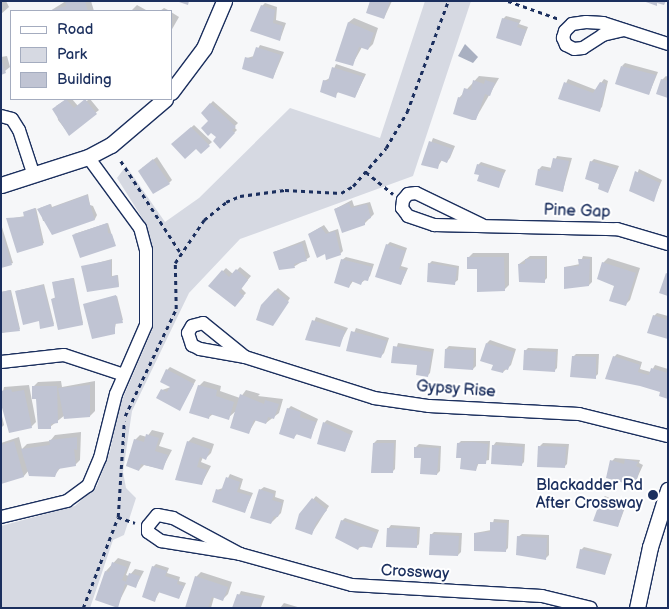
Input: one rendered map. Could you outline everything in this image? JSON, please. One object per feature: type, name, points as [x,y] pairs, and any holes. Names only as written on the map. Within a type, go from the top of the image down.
[{"type":"street","points":[[172,91],[204,48],[224,1]]},
{"type":"street","points":[[624,30],[603,35],[583,48],[574,49],[566,45],[563,38],[565,30],[572,24],[603,23],[668,44]]},
{"type":"street","points":[[2,182],[34,176],[88,158],[111,145],[164,100]]},
{"type":"street","points":[[1,116],[12,119],[20,130],[34,176]]},
{"type":"street","points":[[1,517],[68,501],[88,486],[100,458],[110,413],[146,325],[146,250],[134,216],[88,158]]},
{"type":"street","name":"Pine Gap","points":[[482,225],[416,193],[408,194],[403,200],[402,208],[408,216],[420,222],[482,225],[617,229],[668,244]]},
{"type":"street","points":[[1,362],[64,355],[124,375]]},
{"type":"street","name":"Gypsy Rise","points":[[245,357],[374,398],[429,406],[579,414],[668,436]]},
{"type":"street","points":[[637,608],[650,547],[668,490]]},
{"type":"street","name":"Crossway","points":[[240,554],[173,518],[157,515],[148,526],[148,532],[161,541],[240,554],[352,585],[542,596],[590,608]]},
{"type":"path","points":[[84,608],[118,517],[125,418],[176,310],[174,271],[180,252],[204,220],[226,202],[240,196],[284,190],[341,193],[366,172],[386,148],[407,112],[448,1]]},
{"type":"path","points":[[508,1],[572,24]]},
{"type":"path","points":[[121,161],[180,252]]},
{"type":"path","points":[[366,172],[403,200]]},
{"type":"path","points":[[118,517],[148,526]]},
{"type":"green space","points":[[425,1],[471,1],[413,176],[240,239],[189,293],[132,411],[123,472],[126,488],[136,498],[124,535],[113,540],[90,608],[1,608],[1,526],[75,506],[97,486],[110,451],[119,407],[153,328],[151,240],[141,216],[117,178],[126,166],[165,222],[199,198],[290,108],[380,138]]},
{"type":"water","points":[[465,44],[478,57],[473,63],[458,56]]},
{"type":"building","points":[[65,1],[85,1],[88,10],[52,10],[66,6]]},
{"type":"building","points":[[176,1],[189,1],[188,5]]},
{"type":"building","points":[[370,1],[390,1],[384,19],[366,13]]},
{"type":"building","points":[[643,1],[666,1],[664,5],[657,3],[657,6]]},
{"type":"building","points":[[261,5],[275,10],[273,23],[283,26],[280,41],[250,31]]},
{"type":"building","points":[[502,18],[519,23],[517,27],[526,30],[521,46],[496,38]]},
{"type":"building","points":[[348,22],[374,33],[368,50],[359,47],[353,66],[335,61]]},
{"type":"building","points":[[256,47],[281,55],[273,79],[242,69],[245,57],[252,59]]},
{"type":"building","points":[[1,59],[6,73],[1,75]]},
{"type":"building","points":[[621,66],[656,75],[649,95],[615,84]]},
{"type":"building","points":[[332,67],[364,77],[355,98],[337,92],[336,98],[320,92],[323,80],[328,81]]},
{"type":"building","points":[[661,79],[668,81],[668,98],[656,94]]},
{"type":"building","points":[[473,80],[484,84],[485,80],[495,83],[490,96],[485,94],[476,120],[453,114],[458,97],[461,98],[464,88],[471,90]]},
{"type":"building","points":[[564,82],[593,93],[600,82],[606,84],[600,112],[558,99]]},
{"type":"building","points":[[65,100],[74,108],[86,100],[97,114],[69,136],[52,109]]},
{"type":"building","points":[[210,103],[236,127],[232,130],[235,133],[220,149],[213,141],[216,137],[211,133],[208,136],[201,128],[208,121],[201,113]]},
{"type":"building","points":[[191,127],[210,146],[201,154],[196,149],[185,159],[171,144]]},
{"type":"building","points":[[429,141],[453,149],[447,163],[440,160],[438,169],[421,165]]},
{"type":"building","points":[[553,158],[569,161],[563,192],[535,185],[538,169],[550,171]]},
{"type":"building","points":[[153,159],[170,184],[153,194],[138,171]]},
{"type":"building","points":[[590,161],[617,169],[608,193],[598,189],[599,184],[585,179]]},
{"type":"building","points":[[477,164],[504,173],[499,188],[477,181],[479,175],[474,174]]},
{"type":"building","points":[[635,171],[660,183],[654,202],[629,191]]},
{"type":"building","points":[[87,195],[95,220],[52,235],[37,209],[50,204],[51,208]]},
{"type":"building","points":[[349,203],[351,208],[367,204],[371,218],[365,220],[365,225],[342,233],[334,209]]},
{"type":"building","points":[[35,208],[43,245],[17,253],[6,218],[24,217],[23,212]]},
{"type":"building","points":[[107,223],[108,233],[112,234],[116,246],[80,258],[72,235]]},
{"type":"building","points":[[321,227],[326,234],[335,231],[341,255],[326,260],[325,254],[317,258],[308,234]]},
{"type":"building","points":[[1,229],[12,265],[1,268]]},
{"type":"building","points":[[302,243],[307,261],[294,264],[295,268],[279,270],[273,252]]},
{"type":"building","points":[[386,244],[405,251],[399,269],[406,271],[401,285],[375,277]]},
{"type":"building","points":[[467,257],[504,257],[505,291],[477,292],[477,269],[467,269]]},
{"type":"building","points":[[341,259],[372,267],[368,281],[363,280],[361,285],[351,281],[349,288],[334,283]]},
{"type":"building","points":[[525,259],[545,259],[545,283],[519,282],[518,264],[525,264]]},
{"type":"building","points":[[578,259],[590,259],[589,286],[564,289],[564,267],[579,266]]},
{"type":"building","points":[[111,260],[111,277],[117,275],[119,287],[87,292],[81,266]]},
{"type":"building","points":[[602,262],[636,273],[626,306],[609,301],[614,286],[597,279]]},
{"type":"building","points":[[428,263],[457,268],[455,285],[427,282]]},
{"type":"building","points":[[236,269],[248,280],[239,292],[244,296],[235,307],[208,286],[222,270],[229,277]]},
{"type":"building","points":[[666,273],[668,274],[668,296],[659,293]]},
{"type":"building","points":[[73,278],[83,325],[58,330],[51,299],[55,298],[52,282]]},
{"type":"building","points":[[43,285],[54,326],[40,329],[39,321],[23,325],[15,291]]},
{"type":"building","points":[[10,290],[20,331],[1,333],[1,292]]},
{"type":"building","points":[[275,290],[289,302],[273,326],[256,320],[261,305]]},
{"type":"building","points":[[116,295],[123,323],[115,324],[115,334],[92,339],[83,304]]},
{"type":"building","points":[[653,315],[668,320],[668,339],[647,333]]},
{"type":"building","points":[[312,320],[345,331],[340,347],[305,340]]},
{"type":"building","points":[[351,331],[387,341],[381,358],[346,351]]},
{"type":"building","points":[[486,343],[514,352],[508,370],[504,369],[503,373],[491,370],[493,365],[480,361]]},
{"type":"building","points":[[393,346],[432,352],[428,377],[416,375],[417,365],[391,363]]},
{"type":"building","points":[[445,349],[474,350],[473,370],[444,368]]},
{"type":"building","points":[[524,350],[556,352],[555,372],[523,370]]},
{"type":"building","points":[[572,356],[596,357],[596,379],[570,377]]},
{"type":"building","points":[[613,356],[640,365],[638,372],[644,374],[649,375],[651,368],[668,373],[668,399],[659,396],[660,392],[605,379]]},
{"type":"building","points":[[166,369],[194,384],[180,411],[156,398],[161,389],[167,392],[170,387],[160,382]]},
{"type":"building","points":[[90,385],[90,417],[64,419],[58,388]]},
{"type":"building","points":[[198,385],[217,390],[216,396],[234,402],[229,420],[210,414],[209,419],[189,413]]},
{"type":"building","points":[[32,386],[57,386],[58,423],[51,424],[51,429],[38,429],[36,399],[32,399]]},
{"type":"building","points":[[11,389],[12,392],[24,390],[32,428],[9,433],[1,404],[1,391]]},
{"type":"building","points":[[240,394],[264,404],[265,400],[279,404],[274,419],[268,417],[266,424],[254,420],[249,434],[230,428]]},
{"type":"building","points":[[287,408],[301,412],[300,417],[316,422],[311,439],[296,434],[294,439],[279,434]]},
{"type":"building","points":[[323,422],[351,435],[345,452],[317,444]]},
{"type":"building","points":[[146,434],[159,438],[155,451],[168,455],[163,470],[141,464],[139,471],[126,466],[134,439],[144,442]]},
{"type":"building","points":[[77,437],[77,450],[74,449],[76,466],[58,469],[55,477],[29,476],[21,449],[50,445],[49,440]]},
{"type":"building","points":[[14,441],[24,477],[1,484],[1,445]]},
{"type":"building","points":[[187,441],[210,449],[206,460],[200,457],[197,467],[207,470],[202,485],[175,480]]},
{"type":"building","points":[[473,442],[488,444],[486,464],[477,464],[476,471],[460,469],[461,458],[456,458],[457,443]]},
{"type":"building","points":[[373,443],[394,443],[393,473],[371,473]]},
{"type":"building","points":[[492,445],[523,447],[522,466],[491,464]]},
{"type":"building","points":[[538,446],[566,447],[565,468],[537,467]]},
{"type":"building","points":[[414,447],[439,448],[437,475],[420,474],[421,458],[414,458]]},
{"type":"building","points":[[625,459],[638,462],[636,466],[640,468],[635,486],[606,478],[610,460],[624,464]]},
{"type":"building","points":[[226,477],[240,482],[237,492],[251,496],[245,513],[212,502],[216,489],[221,491]]},
{"type":"building","points":[[259,489],[274,494],[272,500],[282,503],[278,517],[274,516],[271,524],[250,518]]},
{"type":"building","points":[[312,498],[327,510],[316,523],[312,535],[295,529],[299,514]]},
{"type":"building","points":[[601,499],[624,508],[618,527],[593,521]]},
{"type":"building","points":[[341,520],[377,533],[372,548],[360,546],[358,550],[335,538]]},
{"type":"building","points":[[490,522],[507,523],[506,552],[474,551],[474,533],[490,532]]},
{"type":"building","points":[[387,528],[417,529],[417,548],[386,547]]},
{"type":"building","points":[[430,534],[459,536],[458,556],[429,555]]},
{"type":"building","points":[[517,536],[547,538],[546,560],[516,555]]},
{"type":"building","points":[[580,549],[610,556],[605,575],[576,568]]},
{"type":"building","points":[[112,562],[127,567],[122,580],[126,582],[129,573],[140,576],[136,588],[125,584],[118,608],[95,600],[105,571],[109,572]]},
{"type":"building","points":[[152,566],[167,571],[165,576],[178,580],[177,584],[184,586],[179,599],[158,592],[155,602],[142,597]]},
{"type":"building","points":[[195,576],[228,587],[223,601],[212,597],[208,608],[185,608]]},
{"type":"building","points":[[237,594],[262,599],[259,608],[232,608]]},
{"type":"place","name":"Blackadder Rd After Crossway","points":[[653,495]]}]
